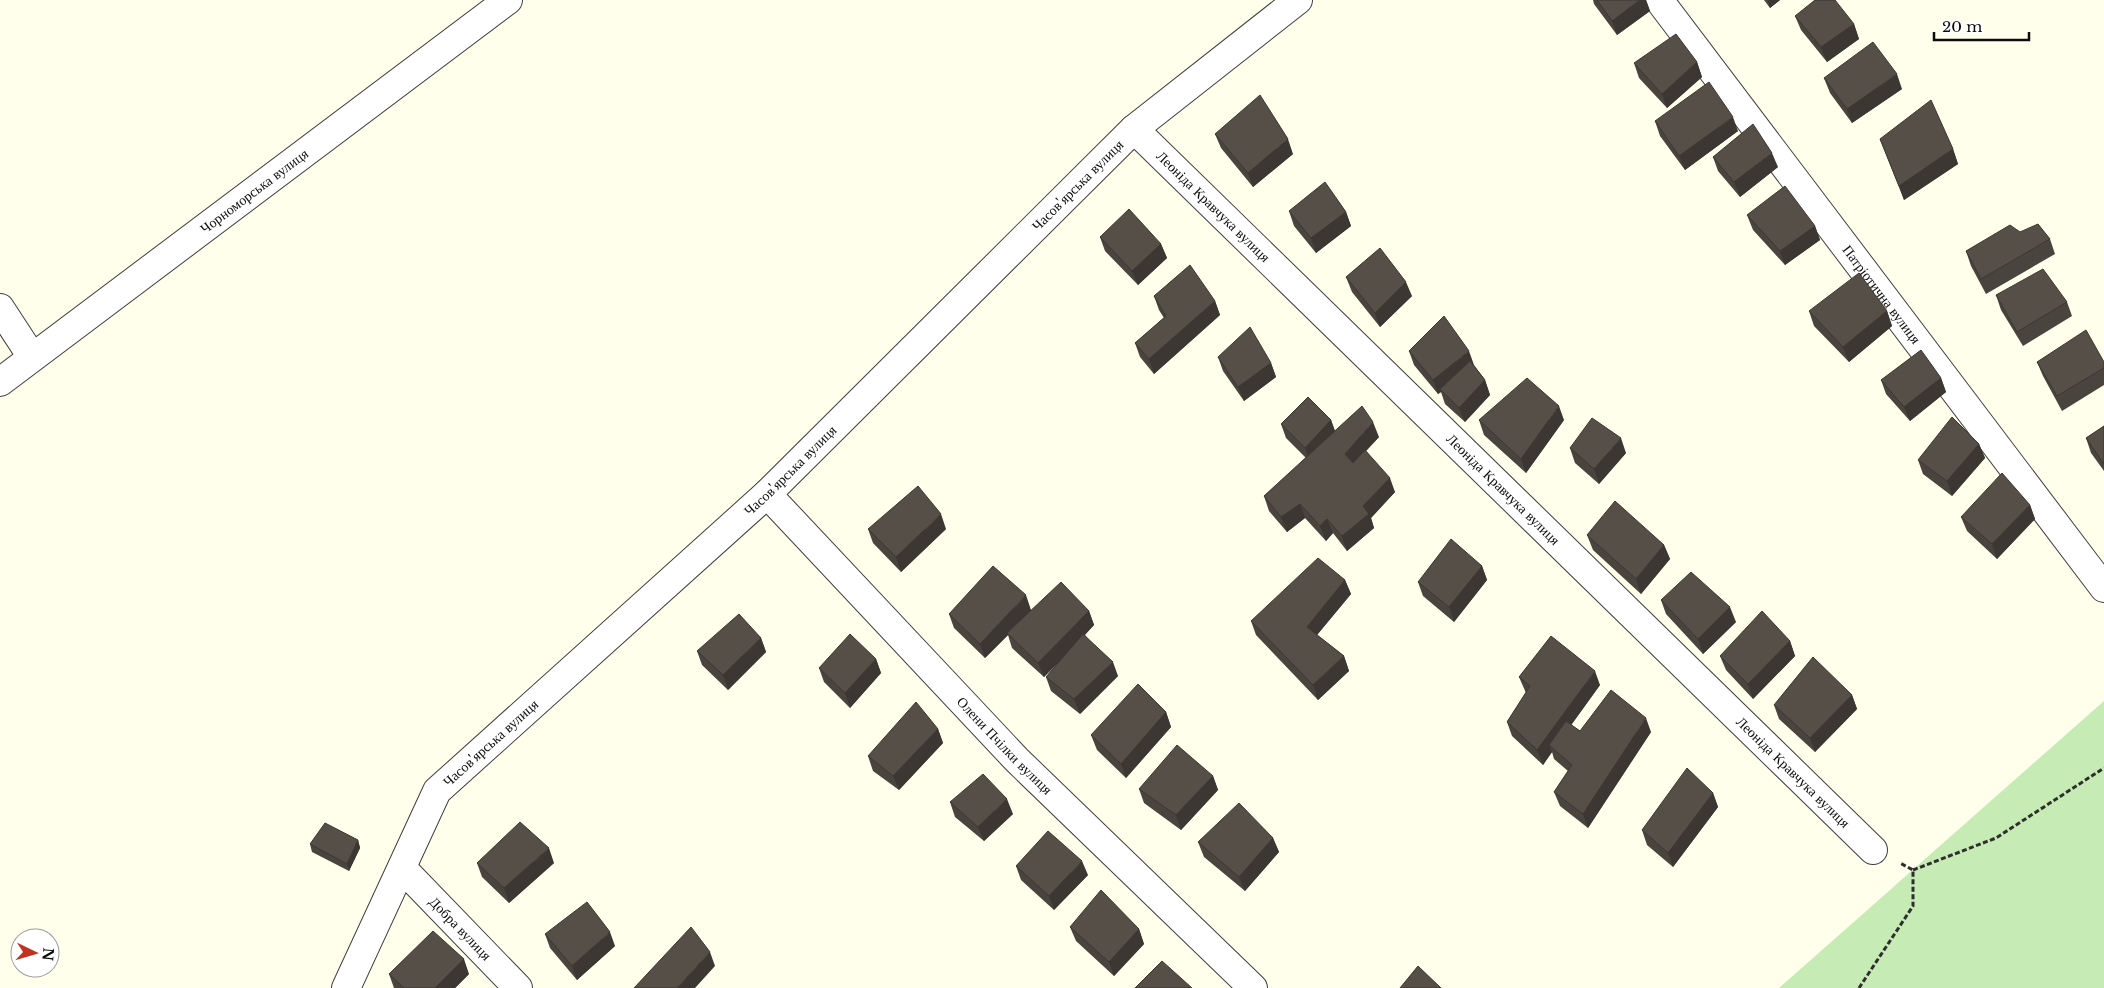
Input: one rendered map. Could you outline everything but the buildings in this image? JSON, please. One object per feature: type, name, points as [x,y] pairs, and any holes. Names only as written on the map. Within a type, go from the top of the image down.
[{"type":"street","name":"Чорноморська вулиця","points":[[0,382],[478,11],[508,0]]},
{"type":"street","name":"Часов'ярська вулиця","points":[[346,988],[437,791],[767,494],[1134,129],[1298,0]]},
{"type":"street","name":"Патріотична вулиця","points":[[1659,0],[2104,588]]},
{"type":"street","name":"Леоніда Кравчука вулиця","points":[[1134,129],[1873,850]]},
{"type":"street","points":[[0,308],[32,357]]},
{"type":"street","name":"Олени Пчілки вулиця","points":[[767,494],[1017,760],[1252,988]]},
{"type":"street","name":"Добра вулиця","points":[[402,868],[518,988]]},
{"type":"path","points":[[1873,850],[1913,870],[1996,838],[2104,768]]},
{"type":"path","points":[[1859,988],[1913,906],[1913,870]]},
{"type":"green space","points":[[2104,701],[2104,988],[1779,988]]}]
